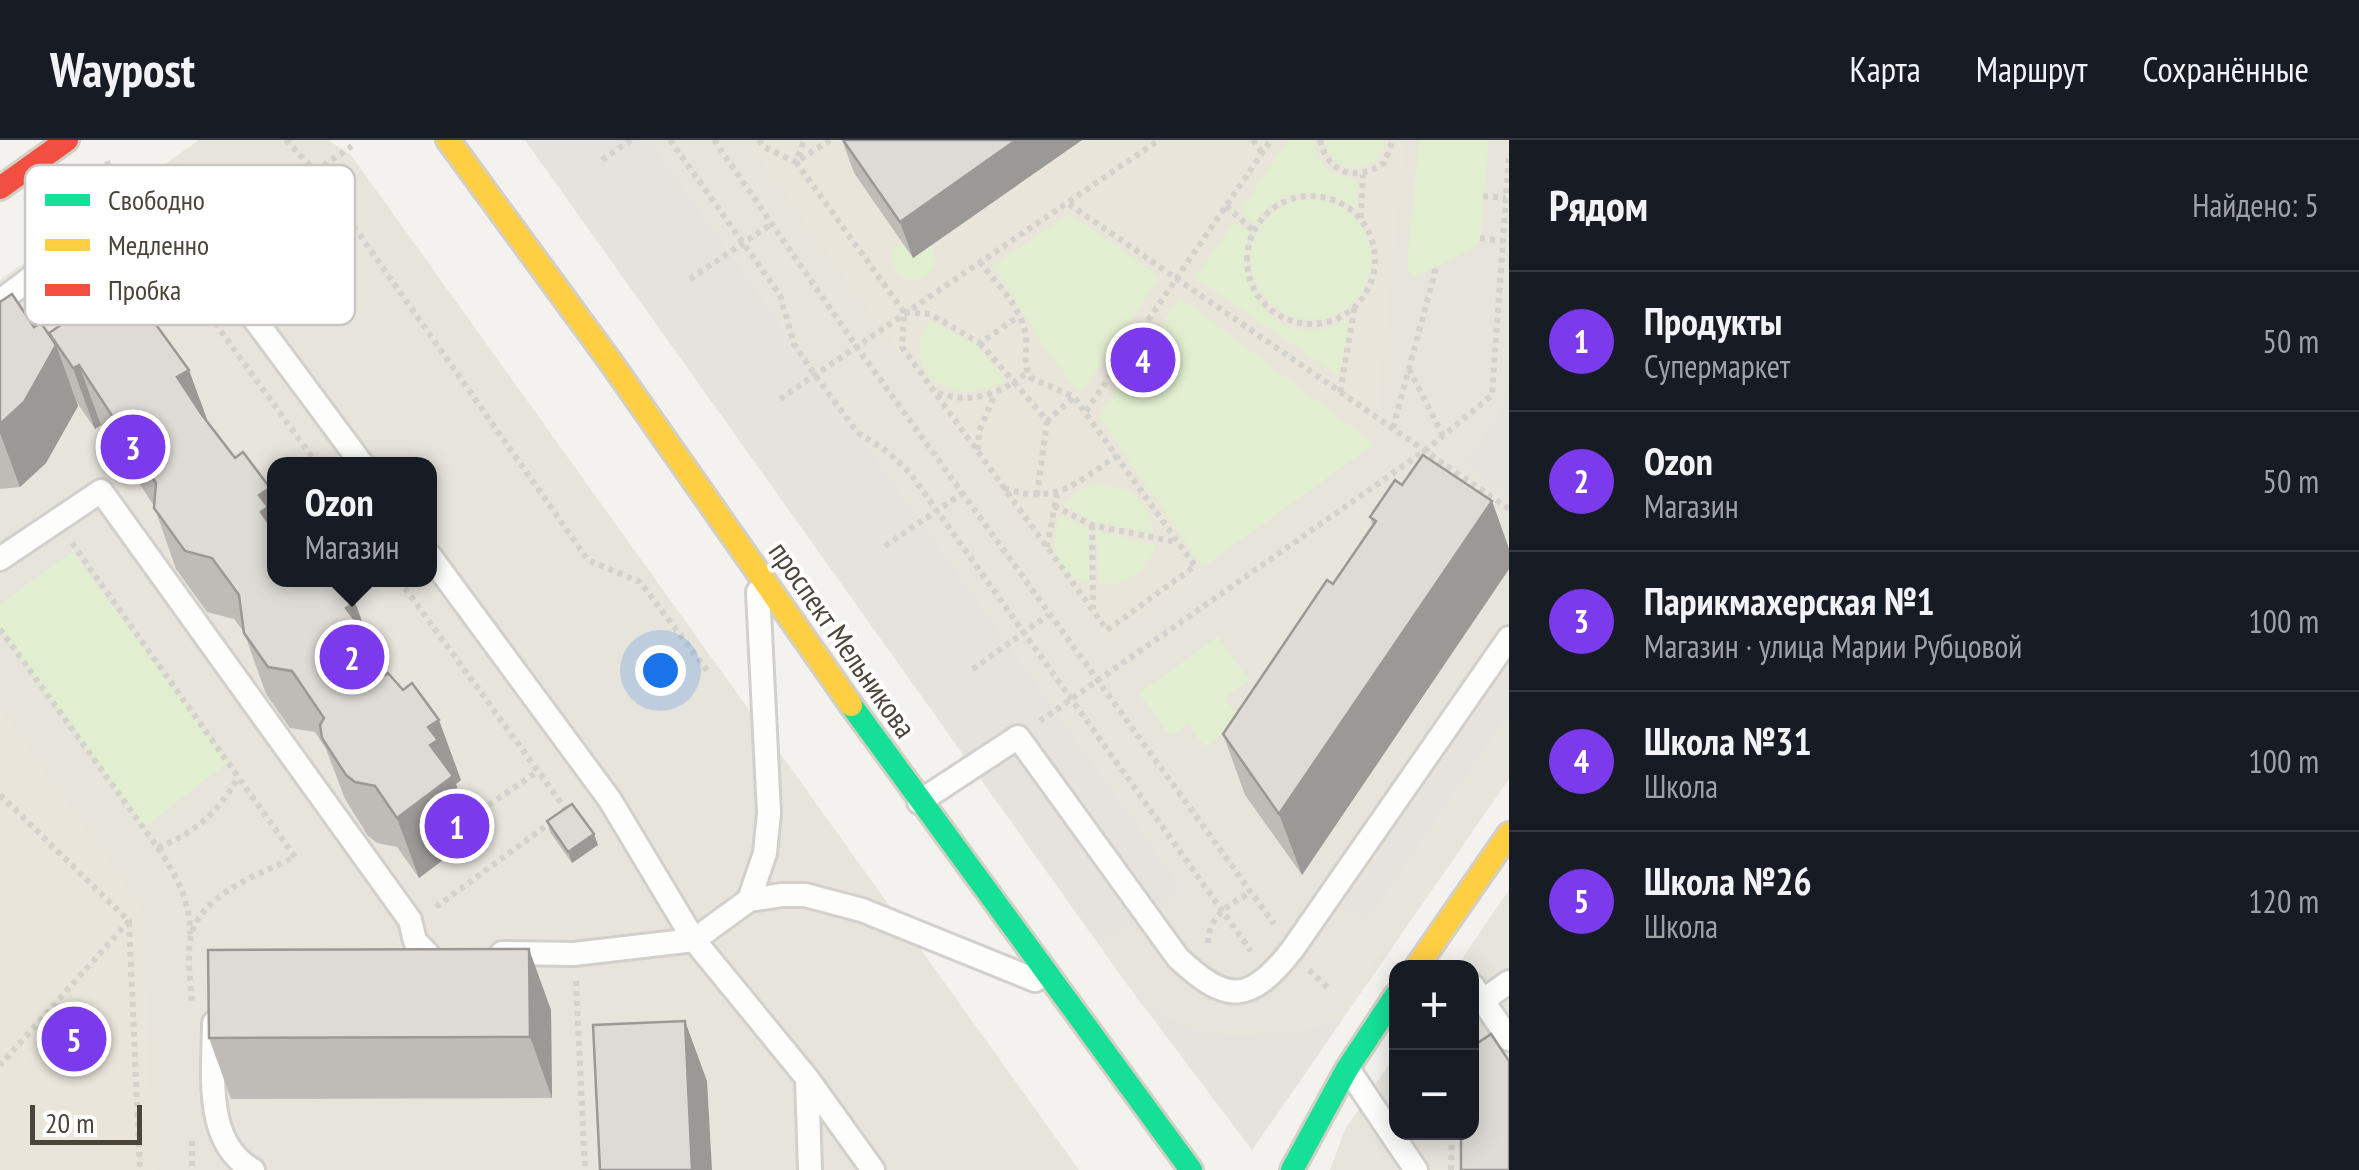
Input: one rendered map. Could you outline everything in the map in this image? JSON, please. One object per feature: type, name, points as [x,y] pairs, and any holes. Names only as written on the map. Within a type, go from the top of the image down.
[{"type":"street","points":[[33,165],[68,140]]},
{"type":"street","name":"проспект Мельникова","points":[[448,140],[552,280],[919,802],[1192,1170]]},
{"type":"street","points":[[0,188],[25,170]]},
{"type":"street","points":[[1425,960],[1444,943],[1509,834]]},
{"type":"street","points":[[1292,1170],[1348,1069],[1389,1006]]},
{"type":"lane","points":[[0,301],[25,283]]},
{"type":"lane","points":[[259,325],[357,457]]},
{"type":"lane","points":[[0,559],[101,491],[410,920],[415,941],[436,953],[390,953]]},
{"type":"lane","points":[[437,565],[610,800],[694,940],[807,1078],[873,1170]]},
{"type":"lane","points":[[749,900],[765,853],[769,812],[756,570]]},
{"type":"lane","points":[[919,802],[1018,737],[1178,958],[1202,980],[1224,991],[1255,988],[1270,978],[1292,950],[1509,638]]},
{"type":"lane","points":[[482,953],[574,954],[694,940],[749,900],[805,896],[862,910],[1055,989]]},
{"type":"lane","points":[[1479,992],[1509,982]]},
{"type":"lane","points":[[216,992],[214,1080],[218,1124],[239,1162],[253,1170]]},
{"type":"lane","points":[[1479,997],[1509,1038]]},
{"type":"lane","points":[[1348,1069],[1416,1170]]},
{"type":"lane","points":[[807,1078],[810,1170]]},
{"type":"path","points":[[286,140],[309,165]]},
{"type":"path","points":[[602,160],[631,140]]},
{"type":"path","points":[[670,140],[780,296],[794,344],[815,375],[857,432],[910,473],[1256,958]]},
{"type":"path","points":[[714,140],[856,346],[1278,930]]},
{"type":"path","points":[[759,140],[764,147],[796,162],[904,312],[902,347],[1107,630],[1194,566],[1074,396],[1027,373],[1027,344],[1019,316],[980,262]]},
{"type":"path","points":[[796,162],[804,140]]},
{"type":"path","points":[[796,162],[830,140]]},
{"type":"path","points":[[780,399],[1159,140]]},
{"type":"path","points":[[1253,140],[1262,153]]},
{"type":"path","points":[[1086,411],[1271,140]]},
{"type":"path","points":[[1320,140],[1329,163],[1350,175],[1362,175],[1384,164],[1393,140]]},
{"type":"path","points":[[324,165],[352,146]]},
{"type":"path","points":[[1018,737],[1426,450],[1492,395],[1509,154]]},
{"type":"path","points":[[107,160],[109,165]]},
{"type":"path","points":[[1361,220],[1362,175]]},
{"type":"path","points":[[1483,196],[1506,198]]},
{"type":"path","points":[[1340,392],[1355,306],[1370,284],[1374,248],[1361,220],[1343,204],[1326,197],[1290,198],[1273,208],[1254,231],[1247,253],[1248,272],[1264,304],[1295,322],[1313,324],[1331,320],[1355,306]]},
{"type":"path","points":[[1068,204],[1509,509]]},
{"type":"path","points":[[1226,206],[1254,231]]},
{"type":"path","points":[[690,279],[773,223]]},
{"type":"path","points":[[355,228],[588,560],[640,582],[710,674]]},
{"type":"path","points":[[1480,238],[1503,241]]},
{"type":"path","points":[[1392,428],[1436,268]]},
{"type":"path","points":[[904,312],[930,314],[980,342],[1048,421]]},
{"type":"path","points":[[980,342],[1019,316]]},
{"type":"path","points":[[216,325],[312,457]]},
{"type":"path","points":[[1409,368],[1443,436]]},
{"type":"path","points":[[935,392],[956,398],[994,395],[1027,373]]},
{"type":"path","points":[[978,450],[978,432],[994,395]]},
{"type":"path","points":[[1037,495],[1048,421],[1074,396]]},
{"type":"path","points":[[1003,488],[1037,495],[1057,494],[1117,456]]},
{"type":"path","points":[[885,546],[963,493]]},
{"type":"path","points":[[1047,548],[1057,494]]},
{"type":"path","points":[[1054,506],[1092,525],[1177,542]]},
{"type":"path","points":[[1092,525],[1093,611]]},
{"type":"path","points":[[68,537],[295,856],[212,902],[196,921],[190,941]]},
{"type":"path","points":[[404,587],[567,811],[434,909]]},
{"type":"path","points":[[972,669],[1048,614]]},
{"type":"path","points":[[0,629],[158,848],[184,892],[190,912],[192,1011]]},
{"type":"path","points":[[464,822],[537,772]]},
{"type":"path","points":[[158,848],[190,834],[208,820],[239,777]]},
{"type":"path","points":[[0,795],[129,920],[140,1170]]},
{"type":"path","points":[[1208,951],[1210,923],[1249,893]]},
{"type":"path","points":[[0,1065],[129,920]]},
{"type":"path","points":[[574,954],[585,1170]]},
{"type":"path","points":[[1305,966],[1330,990]]},
{"type":"path","points":[[1451,1170],[1452,1140]]},
{"type":"shaded area","points":[[199,140],[328,140],[351,155],[1079,1170],[0,1170],[0,280],[25,262],[25,325],[355,325],[355,165],[163,165]]},
{"type":"shaded area","points":[[525,140],[1509,140],[1509,779],[1252,1150],[1126,983]]},
{"type":"shaded area","points":[[525,140],[649,140],[1182,889],[1099,944]]},
{"type":"shaded area","points":[[747,140],[1405,140],[1374,444],[1106,638]]},
{"type":"shaded area","points":[[1509,364],[1509,497],[1464,464],[1506,402]]},
{"type":"shaded area","points":[[1509,665],[1509,713],[1366,922],[1344,907]]},
{"type":"shaded area","points":[[0,709],[142,909],[154,1170],[0,1170]]},
{"type":"shaded area","points":[[1509,890],[1509,1170],[1330,1170],[1345,1129],[1389,1064],[1389,1140],[1479,1140],[1479,960],[1461,960]]},
{"type":"shaded area","points":[[1136,995],[1171,1019],[1200,1031],[1231,1036],[1297,1032],[1343,1019],[1252,1150]]},
{"type":"green space","points":[[1288,140],[1315,140],[1317,155],[1329,172],[1359,180],[1357,210],[1330,196],[1302,194],[1275,203],[1254,224],[1240,211]]},
{"type":"green space","points":[[1325,140],[1387,140],[1379,158],[1354,168],[1339,163]]},
{"type":"green space","points":[[1419,140],[1489,140],[1477,246],[1419,276],[1411,274],[1407,266]]},
{"type":"green space","points":[[1311,199],[1334,204],[1353,217],[1366,236],[1371,259],[1366,282],[1353,301],[1334,314],[1311,319],[1288,314],[1269,301],[1256,282],[1251,259],[1256,236],[1269,217],[1288,204]]},
{"type":"green space","points":[[1070,214],[1160,277],[1080,394],[1042,344],[993,265]]},
{"type":"green space","points":[[1235,221],[1250,232],[1249,279],[1257,299],[1270,315],[1286,326],[1306,331],[1328,328],[1351,317],[1340,376],[1195,278]]},
{"type":"green space","points":[[901,240],[913,258],[932,245],[936,263],[925,277],[911,280],[898,273],[891,256]]},
{"type":"green space","points":[[1180,297],[1374,444],[1203,567],[1099,417]]},
{"type":"green space","points":[[930,320],[976,345],[1006,380],[986,389],[967,391],[935,381],[920,355],[921,338]]},
{"type":"green space","points":[[1096,485],[1118,487],[1136,496],[1147,512],[1153,534],[1091,521],[1064,504],[1081,489]]},
{"type":"green space","points":[[1061,515],[1089,529],[1089,583],[1069,573],[1057,558],[1054,538]]},
{"type":"green space","points":[[1096,531],[1156,545],[1135,575],[1099,584]]},
{"type":"green space","points":[[72,552],[228,762],[144,828],[0,629],[0,604]]},
{"type":"green space","points":[[1218,637],[1249,680],[1225,698],[1241,721],[1205,747],[1188,724],[1170,736],[1139,693]]},
{"type":"building","points":[[843,140],[1016,140],[900,222]]},
{"type":"building","points":[[12,294],[25,314],[25,325],[42,325],[56,345],[24,402],[0,424],[0,302]]},
{"type":"building","points":[[61,325],[156,325],[189,370],[177,377],[202,415],[235,458],[243,452],[267,484],[267,490],[259,495],[267,506],[261,512],[267,521],[267,587],[343,587],[355,602],[346,608],[357,623],[347,630],[380,678],[388,673],[403,690],[412,683],[439,720],[428,727],[438,740],[430,745],[453,776],[397,818],[375,786],[355,782],[346,775],[322,738],[320,725],[324,718],[292,671],[268,667],[244,633],[239,595],[212,558],[185,551],[154,508],[156,483],[79,365],[73,368],[49,333]]},
{"type":"building","points":[[1423,455],[1492,501],[1279,814],[1223,734],[1327,580],[1333,584],[1376,521],[1370,517],[1395,480],[1402,485]]},
{"type":"building","points":[[572,804],[594,834],[568,852],[547,821]]},
{"type":"building","points":[[529,949],[530,1037],[209,1038],[208,950]]},
{"type":"building","points":[[685,1021],[692,1170],[600,1170],[593,1025]]},
{"type":"building","points":[[1491,1034],[1509,1061],[1509,1170],[1461,1170],[1461,1140],[1479,1140],[1479,1042]]},
{"type":"traffic: fast","points":[[851,705],[1191,1170]]},
{"type":"traffic: fast","points":[[1292,1170],[1347,1069],[1389,1006]]},
{"type":"traffic: slow","points":[[448,140],[610,361],[851,705]]},
{"type":"traffic: slow","points":[[1422,960],[1509,834]]},
{"type":"traffic: jam","points":[[32,165],[67,140]]},
{"type":"traffic: jam","points":[[0,188],[25,170]]},
{"type":"place","name":"Школа №31","points":[[1143,360]]},
{"type":"place","name":"Парикмахерская №1","points":[[133,447]]},
{"type":"place","name":"Ozon","points":[[352,657]]},
{"type":"place","name":"Продукты","points":[[457,826]]},
{"type":"place","name":"Школа №26","points":[[74,1039]]}]
